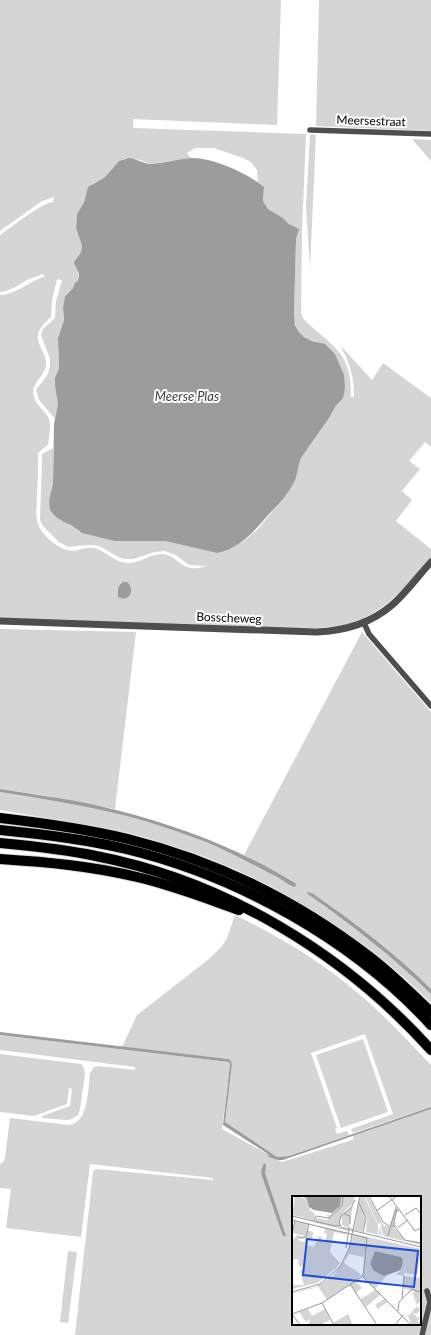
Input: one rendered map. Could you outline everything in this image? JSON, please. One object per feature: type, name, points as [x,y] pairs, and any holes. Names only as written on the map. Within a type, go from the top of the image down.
[{"type":"highway","points":[[0,818],[62,826],[128,839],[180,855],[236,876],[285,901],[338,934],[371,958],[431,1012]]},
{"type":"highway","points":[[0,830],[68,837],[125,848],[168,861],[234,886],[278,908],[328,939],[367,967],[431,1025]]},
{"type":"highway","points":[[0,844],[67,851],[97,856],[140,867],[209,890],[229,899],[273,923],[317,951],[369,989],[431,1050]]},
{"type":"highway","points":[[0,859],[76,866],[136,876],[188,891],[273,923]]},
{"type":"street","name":"Meersestraat","points":[[310,130],[431,134]]},
{"type":"street","name":"Bosscheweg","points":[[0,621],[316,632],[334,631],[364,623],[376,617],[393,605],[431,562]]},
{"type":"street","points":[[364,623],[369,634],[431,706]]},
{"type":"street","points":[[422,1335],[430,1302],[427,1291]]},
{"type":"shaded area","points":[[0,0],[281,0],[277,125],[133,119],[133,128],[306,134],[302,232],[301,312],[303,318],[310,326],[335,347],[344,360],[350,376],[351,397],[354,397],[352,376],[349,364],[340,345],[372,380],[383,363],[431,398],[431,447],[425,442],[409,461],[420,469],[402,491],[412,500],[396,521],[431,549],[431,558],[401,591],[379,609],[354,622],[332,627],[281,628],[0,619],[0,295],[11,293],[45,276],[43,274],[27,280],[11,289],[0,292],[0,235],[42,206],[53,202],[54,197],[42,201],[0,231]],"holes":[[[195,148],[214,148],[251,162],[257,170],[258,182],[264,187],[263,201],[268,209],[283,218],[293,227],[298,228],[296,239],[294,314],[296,325],[303,336],[307,339],[318,342],[339,403],[301,458],[281,501],[257,530],[244,541],[217,553],[165,541],[132,541],[80,532],[71,525],[51,489],[53,483],[53,448],[42,454],[40,520],[43,526],[59,542],[68,547],[94,545],[124,559],[133,559],[155,552],[165,551],[176,555],[189,565],[206,566],[191,568],[181,564],[168,555],[162,554],[153,555],[133,563],[124,563],[94,548],[70,551],[54,543],[46,536],[37,521],[38,454],[48,445],[50,427],[48,417],[36,403],[33,389],[43,373],[46,364],[46,359],[38,341],[39,331],[51,317],[52,300],[57,279],[62,280],[56,301],[55,318],[43,329],[41,335],[50,359],[48,374],[36,390],[39,400],[55,419],[58,404],[58,338],[64,320],[63,313],[65,295],[73,288],[75,282],[77,282],[79,271],[75,265],[75,260],[81,252],[82,246],[76,228],[77,214],[92,184],[105,177],[119,161],[126,158],[140,160],[150,164],[191,158],[187,153]]]},
{"type":"shaded area","points":[[319,0],[431,0],[431,131],[316,126]]},
{"type":"shaded area","points":[[310,134],[316,135],[310,268],[306,207]]},
{"type":"shaded area","points":[[412,139],[431,140],[431,161]]},
{"type":"shaded area","points":[[0,629],[136,632],[115,809],[48,796],[0,789]]},
{"type":"shaded area","points":[[362,632],[431,712],[431,989],[403,963],[359,927],[312,893],[310,892],[309,895],[341,918],[402,967],[431,994],[431,1003],[375,953],[341,929],[305,907],[285,897],[274,888],[237,870],[203,856],[148,838],[111,829],[0,810],[0,792],[86,807],[137,819],[206,842],[229,852],[252,863],[293,887],[295,883],[244,855]]},
{"type":"shaded area","points":[[235,915],[300,950],[345,982],[369,1002],[431,1065],[431,1107],[353,1133],[351,1129],[393,1114],[365,1034],[311,1053],[337,1128],[335,1129],[337,1134],[347,1131],[349,1135],[289,1156],[277,1157],[225,1122],[232,1064],[231,1061],[228,1059],[122,1047],[137,1015],[209,959],[222,946],[227,938]]},
{"type":"shaded area","points":[[0,1035],[229,1062],[230,1064],[222,1129],[282,1162],[349,1141],[354,1139],[353,1136],[431,1109],[431,1335],[425,1335],[425,1332],[420,1330],[418,1335],[75,1335],[94,1170],[97,1169],[213,1180],[213,1178],[90,1164],[81,1237],[6,1228],[11,1189],[0,1188],[0,1164],[5,1158],[10,1118],[69,1125],[76,1123],[84,1112],[88,1096],[90,1073],[94,1067],[98,1066],[135,1070],[135,1067],[0,1050]]},
{"type":"shaded area","points":[[363,1039],[388,1112],[341,1128],[316,1055]]},
{"type":"shaded area","points":[[0,1054],[81,1064],[84,1068],[85,1074],[78,1115],[67,1120],[42,1118],[42,1116],[70,1106],[72,1089],[69,1088],[67,1104],[34,1116],[0,1112]]},
{"type":"shaded area","points":[[68,1251],[77,1252],[68,1323],[60,1322]]},
{"type":"water","name":"Meerse Plas","points":[[128,158],[151,164],[181,159],[200,158],[230,167],[264,187],[263,201],[268,209],[283,218],[289,224],[299,229],[296,239],[295,325],[304,337],[312,341],[325,344],[335,354],[344,375],[345,388],[343,398],[335,407],[301,458],[295,481],[288,492],[247,538],[226,551],[217,553],[165,541],[115,541],[82,533],[56,517],[50,510],[49,501],[53,483],[54,424],[58,404],[55,378],[59,368],[58,338],[64,320],[63,308],[65,296],[73,288],[75,282],[77,282],[79,275],[74,262],[81,252],[82,246],[76,228],[77,214],[84,202],[88,187],[105,177],[119,161]]},
{"type":"water","points":[[123,582],[127,582],[131,589],[130,595],[125,598],[118,597],[119,587]]},
{"type":"water","points":[[0,789],[87,803],[163,823],[231,849],[274,871],[296,885],[295,887],[290,885],[242,859],[206,842],[160,826],[100,810],[57,801],[0,792]]},
{"type":"water","points":[[307,893],[312,893],[344,916],[389,951],[431,989],[431,994],[387,954],[309,895]]},
{"type":"water","points":[[0,1032],[228,1059],[232,1064],[225,1122],[277,1157],[289,1156],[431,1107],[431,1109],[283,1160],[278,1160],[269,1157],[268,1154],[223,1125],[229,1062],[0,1035]]},
{"type":"water","points":[[264,1163],[266,1165],[265,1173],[286,1236],[283,1236],[262,1176],[261,1171]]}]
